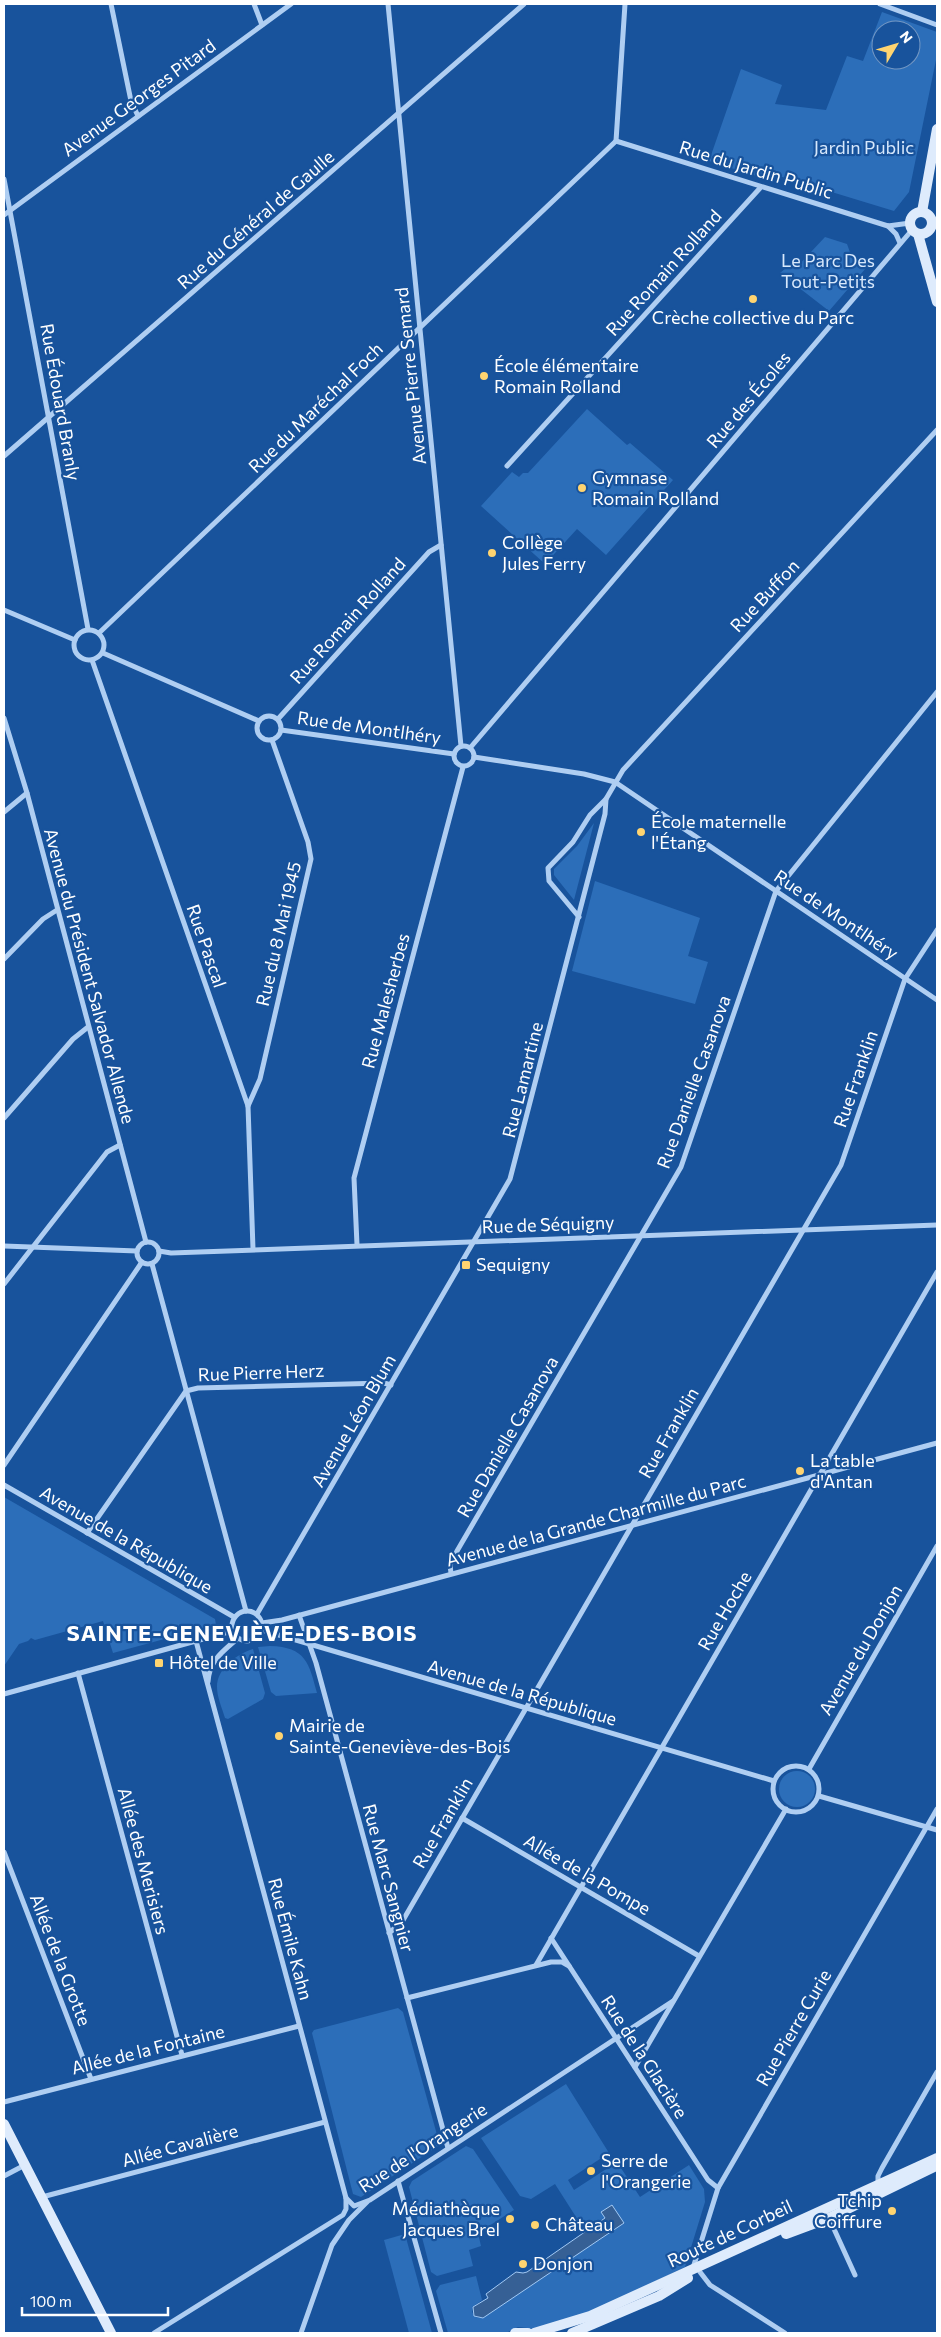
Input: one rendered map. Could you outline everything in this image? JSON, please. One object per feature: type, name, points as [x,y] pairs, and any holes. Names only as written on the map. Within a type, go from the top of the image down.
[{"type":"main road","points":[[922,212],[937,129]]},
{"type":"main road","points":[[914,229],[925,233],[931,226],[930,217],[922,212],[915,214],[914,229],[937,302]]},
{"type":"main road","points":[[4,2124],[111,2333]]},
{"type":"main road","name":"Route de Corbeil","points":[[534,2333],[590,2316],[797,2229],[878,2184],[937,2158]]},
{"type":"main road","name":"Route de Corbeil","points":[[826,2214],[858,2204],[937,2165]]},
{"type":"main road","points":[[858,2204],[878,2184]]},
{"type":"main road","name":"Route de Corbeil","points":[[572,2333],[659,2296],[697,2270]]},
{"type":"main road","points":[[515,2333],[528,2333]]},
{"type":"street","points":[[111,4],[131,101],[138,116]]},
{"type":"street","points":[[254,4],[262,25]]},
{"type":"street","name":"Avenue Georges Pitard","points":[[4,215],[291,4]]},
{"type":"street","name":"Avenue Pierre Semard","points":[[388,4],[461,746]]},
{"type":"street","name":"Rue du Général de Gaulle","points":[[4,456],[524,4]]},
{"type":"street","points":[[616,141],[625,4]]},
{"type":"street","points":[[880,4],[937,25]]},
{"type":"street","name":"Rue du Jardin Public","points":[[616,141],[888,226],[914,229]]},
{"type":"street","name":"Rue du Maréchal Foch","points":[[100,633],[616,141]]},
{"type":"street","name":"Rue Édouard Branly","points":[[4,179],[50,417],[88,629]]},
{"type":"street","name":"Rue Romain Rolland","points":[[507,466],[761,187]]},
{"type":"street","points":[[888,226],[896,234],[900,243]]},
{"type":"street","name":"Rue des Écoles","points":[[470,748],[900,243],[914,229]]},
{"type":"street","name":"Rue Buffon","points":[[615,782],[937,430]]},
{"type":"street","name":"Rue Romain Rolland","points":[[278,719],[429,552],[441,545]]},
{"type":"street","points":[[4,610],[75,640]]},
{"type":"street","points":[[88,629],[100,633],[105,642],[103,653],[92,660],[86,660],[76,652],[75,640],[82,631],[88,629]]},
{"type":"street","points":[[103,653],[259,721],[270,716],[278,719],[281,730],[276,738],[267,740],[259,735],[257,725],[259,721]]},
{"type":"street","name":"Rue Pascal","points":[[92,660],[248,1106],[253,1249]]},
{"type":"street","name":"Rue Danielle Casanova","points":[[451,1573],[450,1565],[457,1551],[681,1167],[776,891],[937,692]]},
{"type":"street","name":"Avenue du Président Salvador Allende","points":[[4,718],[26,793],[146,1242]]},
{"type":"street","name":"Rue de Montlhéry","points":[[281,730],[454,754]]},
{"type":"street","name":"Rue du 8 Mai 1945","points":[[248,1106],[260,1079],[311,859],[308,842],[272,740]]},
{"type":"street","points":[[461,746],[470,748],[474,757],[470,764],[463,767],[455,762],[454,754],[461,746]]},
{"type":"street","name":"Rue de Montlhéry","points":[[474,757],[584,774],[615,782],[937,1000]]},
{"type":"street","name":"Rue Malesherbes","points":[[357,1245],[354,1178],[463,767]]},
{"type":"street","name":"Rue Lamartine","points":[[579,917],[549,881],[548,868],[573,842],[590,815],[606,799],[615,782]]},
{"type":"street","points":[[4,812],[26,793]]},
{"type":"street","name":"Rue Lamartine","points":[[474,1242],[510,1179],[515,1165],[605,814],[606,799]]},
{"type":"street","points":[[4,959],[43,920],[57,910]]},
{"type":"street","name":"Rue Franklin","points":[[389,1933],[402,1922],[845,1155],[905,979],[937,930]]},
{"type":"street","points":[[4,1118],[73,1039],[88,1027]]},
{"type":"street","points":[[4,1284],[107,1152],[120,1145]]},
{"type":"street","name":"Rue de Séquigny","points":[[159,1251],[171,1253],[641,1234],[937,1225]]},
{"type":"street","points":[[146,1242],[153,1242],[159,1251],[158,1259],[152,1264],[142,1262],[139,1259],[137,1251],[140,1245],[146,1242]]},
{"type":"street","name":"Avenue Léon Blum","points":[[256,1614],[474,1242]]},
{"type":"street","points":[[4,1246],[137,1251]]},
{"type":"street","points":[[4,1465],[142,1262]]},
{"type":"street","points":[[152,1264],[246,1611]]},
{"type":"street","name":"Rue Hoche","points":[[536,1965],[937,1272]]},
{"type":"street","name":"Rue Pierre Herz","points":[[87,1533],[186,1391],[198,1388],[391,1384]]},
{"type":"street","name":"Avenue de la Grande Charmille du Parc","points":[[262,1626],[451,1573],[937,1443]]},
{"type":"street","name":"Avenue de la République","points":[[4,1485],[234,1618]]},
{"type":"street","name":"Avenue du Donjon","points":[[809,1769],[937,1546]]},
{"type":"street","points":[[246,1611],[256,1614],[262,1626],[260,1634],[252,1641],[237,1639],[232,1631],[234,1618],[246,1611]]},
{"type":"street","name":"Rue Marc Sangnier","points":[[299,1615],[310,1644],[448,2148]]},
{"type":"street","name":"Avenue de la République","points":[[262,1626],[310,1644],[774,1781]]},
{"type":"street","points":[[4,1694],[232,1631]]},
{"type":"street","name":"Rue Émile Kahn","points":[[208,1686],[210,1668],[214,1661],[237,1639]]},
{"type":"street","name":"Rue Émile Kahn","points":[[196,1641],[346,2198]]},
{"type":"street","name":"Allée des Merisiers","points":[[78,1673],[182,2056]]},
{"type":"street","points":[[795,1765],[809,1769],[818,1781],[816,1802],[799,1812],[786,1809],[776,1800],[773,1787],[774,1781],[782,1770],[788,1766],[795,1765]]},
{"type":"street","points":[[818,1796],[937,1830]]},
{"type":"street","points":[[635,2067],[786,1809]]},
{"type":"street","name":"Rue Pierre Curie","points":[[697,2270],[718,2188],[937,1809]]},
{"type":"street","name":"Allée de la Pompe","points":[[462,1818],[699,1956]]},
{"type":"street","name":"Allée de la Grotte","points":[[4,1852],[92,2079]]},
{"type":"street","name":"Rue de la Glacière","points":[[551,1938],[708,2180],[718,2188]]},
{"type":"street","points":[[407,1998],[536,1965],[557,1961],[569,1966]]},
{"type":"street","name":"Rue de l'Orangerie","points":[[346,2198],[354,2206],[370,2200],[673,2002]]},
{"type":"street","name":"Allée de la Fontaine","points":[[4,2102],[299,2026]]},
{"type":"street","points":[[878,2184],[878,2176],[882,2168],[937,2072]]},
{"type":"street","name":"Allée Cavalière","points":[[42,2197],[325,2122]]},
{"type":"street","points":[[4,2176],[25,2165]]},
{"type":"street","points":[[398,2181],[441,2333]]},
{"type":"street","name":"Rue de l'Orangerie","points":[[154,2333],[330,2223],[345,2212],[346,2198]]},
{"type":"street","points":[[301,2333],[327,2256],[340,2231],[370,2200]]},
{"type":"street","points":[[826,2214],[855,2275]]},
{"type":"street","points":[[330,2223],[340,2231]]},
{"type":"street","points":[[697,2270],[710,2285],[785,2333]]},
{"type":"green space","name":"Jardin Public","points":[[882,12],[904,20],[879,20]]},
{"type":"green space","name":"Jardin Public","points":[[921,26],[937,32],[937,55],[909,192],[894,211],[766,172],[763,178],[709,161],[741,69],[782,85],[775,104],[826,110],[847,56],[863,61],[871,40],[871,70],[921,70]]},
{"type":"green space","name":"Le Parc Des Tout-Petits","points":[[825,237],[847,244],[852,258],[866,268],[829,311],[780,273],[786,268],[796,268]]},
{"type":"green space","name":"Gymnase Romain Rolland","points":[[587,409],[627,445],[630,443],[673,480],[606,555],[577,529],[545,564],[481,506],[512,472],[519,477],[523,473],[528,473]]},
{"type":"green space","points":[[594,823],[574,900],[554,875],[554,869],[577,846]]},
{"type":"green space","points":[[595,881],[700,918],[688,956],[708,962],[695,1004],[572,971]]},
{"type":"green space","points":[[4,1497],[215,1619],[216,1625],[113,1653],[103,1621],[35,1640],[31,1638],[19,1644],[4,1666]]},
{"type":"green space","points":[[258,1647],[282,1647],[299,1653],[308,1665],[317,1693],[276,1696],[271,1692]]},
{"type":"green space","points":[[253,1649],[265,1693],[263,1699],[228,1719],[225,1718],[217,1691],[220,1674],[235,1658]]},
{"type":"green space","points":[[797,1771],[810,1776],[815,1789],[810,1802],[797,1807],[784,1802],[779,1789],[784,1776]]},
{"type":"green space","points":[[398,2008],[403,2012],[439,2142],[438,2146],[361,2197],[353,2194],[312,2033],[314,2030]]},
{"type":"green space","points":[[566,2084],[609,2153],[568,2180],[574,2190],[617,2162],[640,2197],[689,2165],[704,2189],[705,2202],[685,2267],[656,2281],[654,2284],[578,2317],[537,2329],[518,2327],[506,2333],[448,2333],[436,2291],[440,2285],[476,2276],[482,2300],[473,2307],[472,2312],[475,2317],[483,2318],[605,2217],[585,2231],[555,2184],[531,2199],[520,2196],[481,2138]]},
{"type":"green space","points":[[466,2146],[473,2149],[514,2210],[478,2233],[481,2246],[469,2250],[473,2266],[437,2276],[431,2272],[409,2187],[412,2181]]},
{"type":"green space","points":[[405,2234],[432,2333],[409,2333],[384,2240]]},
{"type":"shaded area","points":[[612,2205],[624,2223],[483,2318],[474,2316],[473,2307],[488,2298],[486,2294],[516,2272],[527,2272],[605,2218],[601,2212]]},
{"type":"place","name":"Crèche collective du Parc","points":[[753,299]]},
{"type":"place","name":"École élémentaire Romain Rolland","points":[[484,376]]},
{"type":"place","name":"Gymnase Romain Rolland","points":[[582,488]]},
{"type":"place","name":"Collège Jules Ferry","points":[[492,553]]},
{"type":"place","name":"École maternelle l'Étang","points":[[641,832]]},
{"type":"place","name":"Sequigny","points":[[466,1265]]},
{"type":"place","name":"La table d'Antan","points":[[800,1471]]},
{"type":"place","name":"Hôtel de Ville","points":[[159,1663]]},
{"type":"place","name":"Mairie de Sainte-Geneviève-des-Bois","points":[[279,1736]]},
{"type":"place","name":"Serre de l'Orangerie","points":[[591,2171]]},
{"type":"place","name":"Tchip Coiffure","points":[[892,2211]]},
{"type":"place","name":"Médiathèque Jacques Brel","points":[[510,2219]]},
{"type":"place","name":"Château","points":[[535,2225]]},
{"type":"place","name":"Donjon","points":[[523,2264]]},
{"type":"district","name":"SAINTE-GENEVIÈVE-DES-BOIS","points":[[242,1633]]}]
